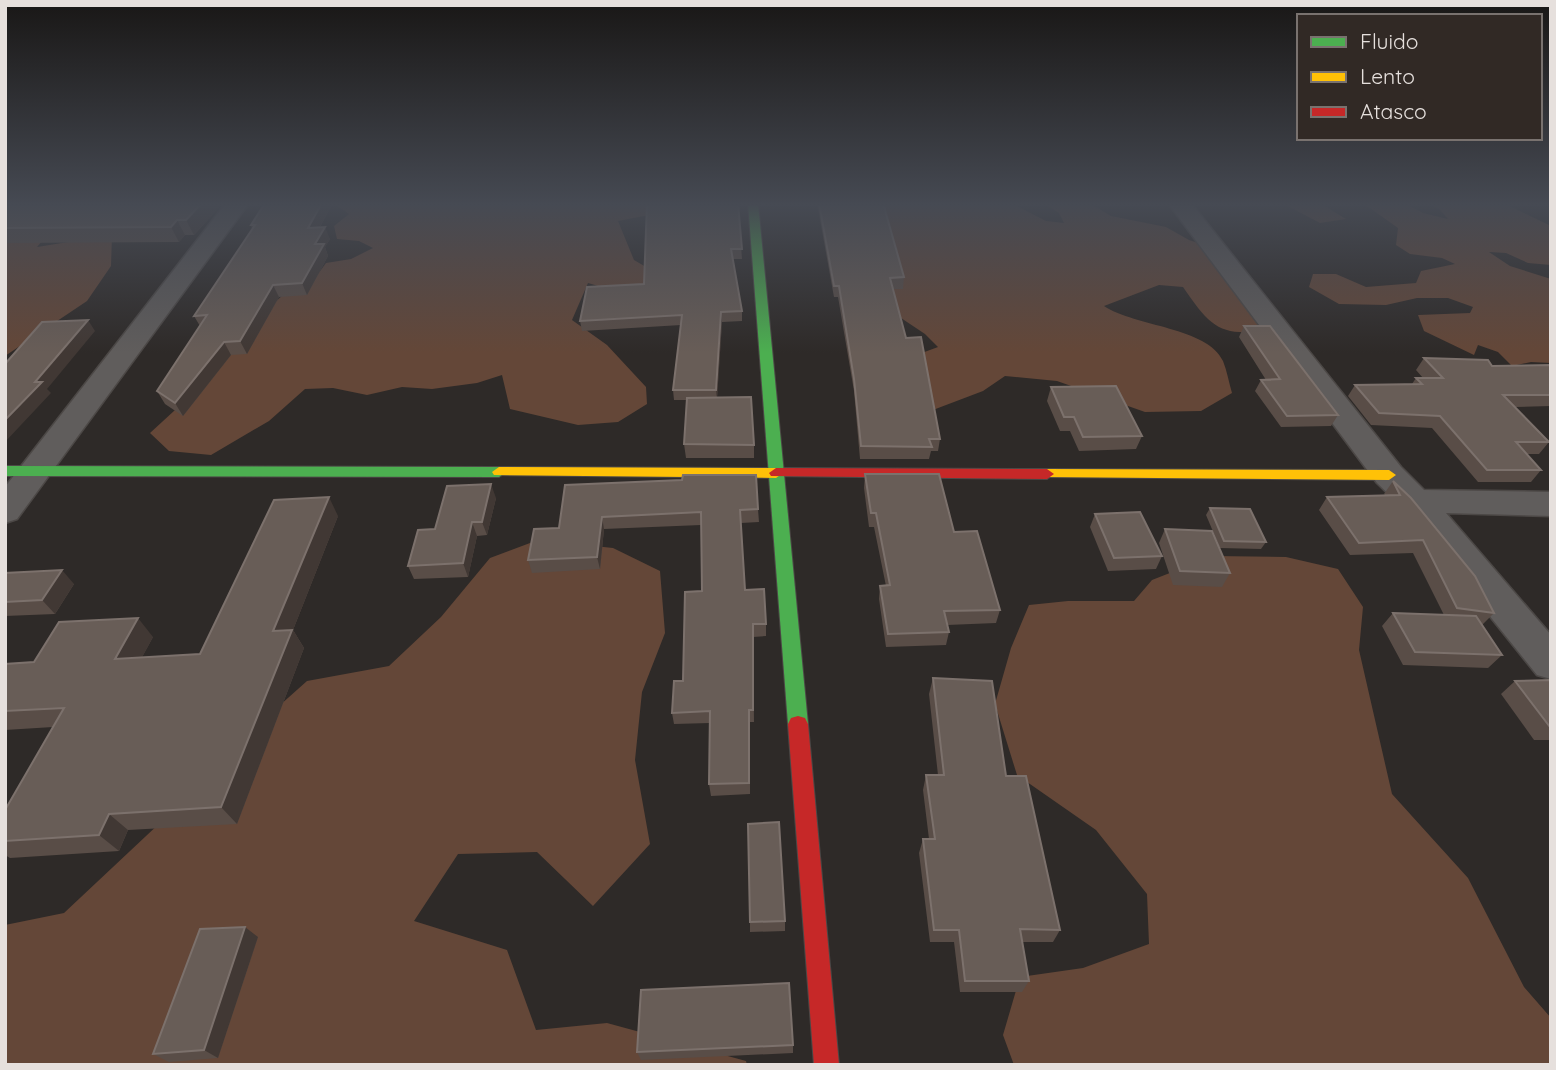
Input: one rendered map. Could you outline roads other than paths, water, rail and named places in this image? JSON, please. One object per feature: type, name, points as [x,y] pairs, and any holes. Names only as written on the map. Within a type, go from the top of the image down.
[{"type":"street","points":[[5,511],[22,470],[198,253]]},
{"type":"street","points":[[757,253],[827,1065]]},
{"type":"street","points":[[1218,253],[1389,475],[1416,501],[1551,663]]},
{"type":"street","points":[[22,470],[1389,475]]},
{"type":"street","points":[[1416,501],[1551,503]]}]
